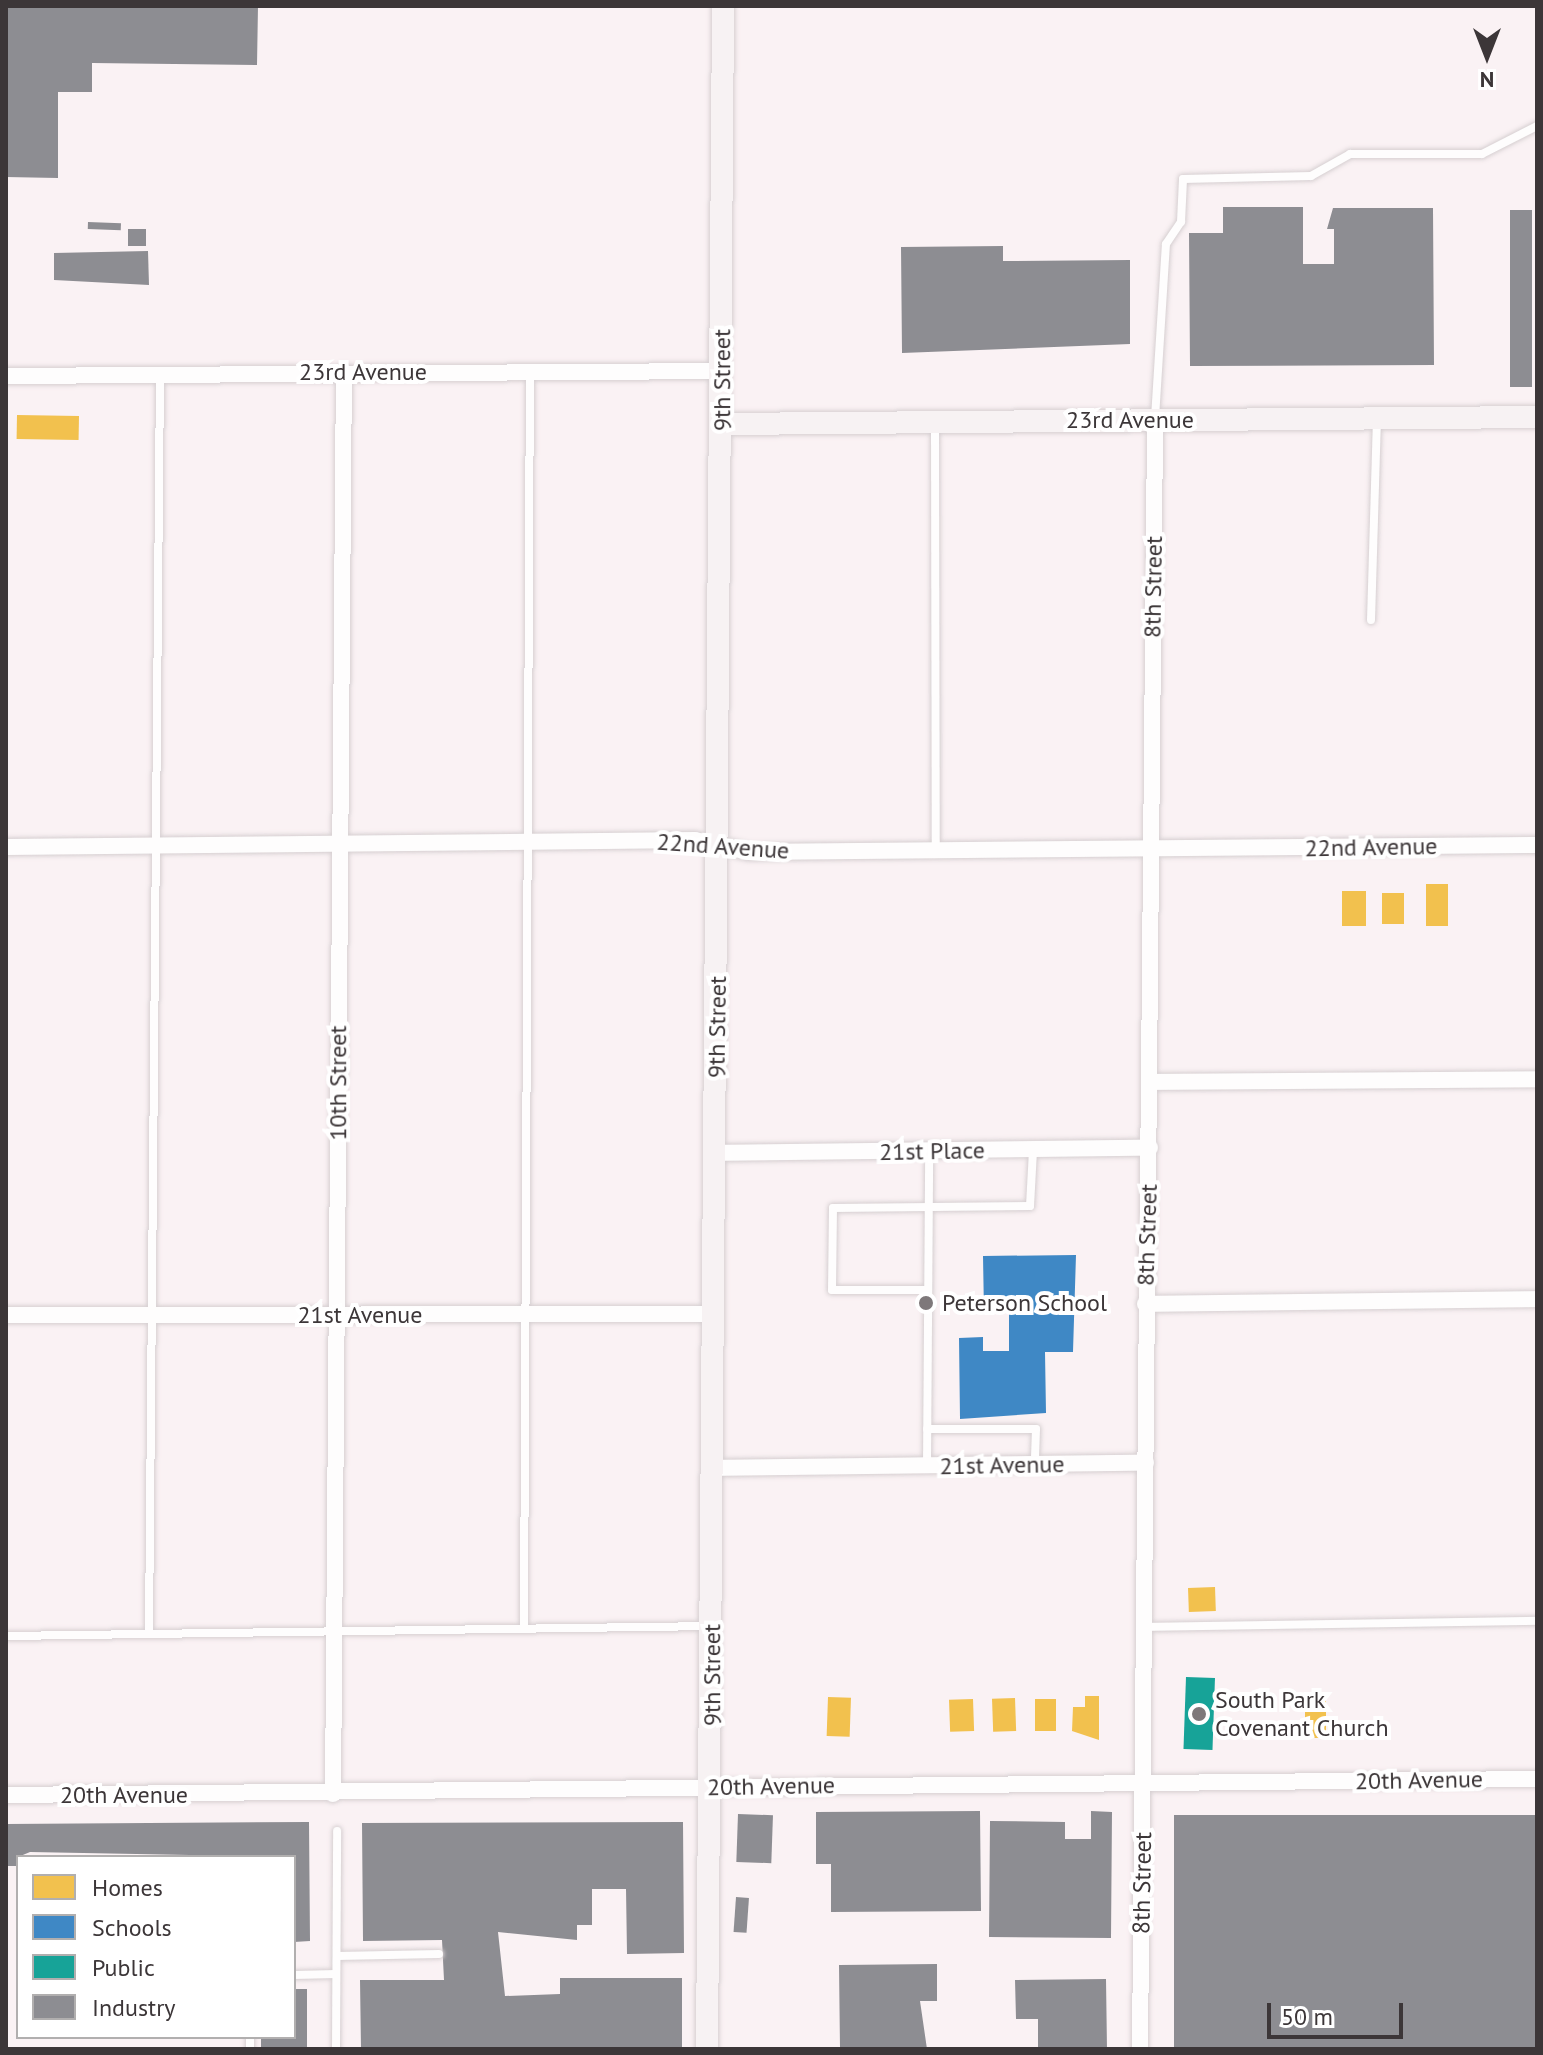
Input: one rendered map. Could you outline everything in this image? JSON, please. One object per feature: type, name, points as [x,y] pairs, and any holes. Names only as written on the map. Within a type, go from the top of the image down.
[{"type":"street","name":"9th Street","points":[[707,2049],[723,6]]},
{"type":"street","name":"23rd Avenue","points":[[6,376],[721,371]]},
{"type":"street","name":"10th Street","points":[[333,1794],[344,372]]},
{"type":"street","name":"23rd Avenue","points":[[722,424],[1537,417]]},
{"type":"street","name":"8th Street","points":[[1140,2049],[1155,421]]},
{"type":"street","name":"22nd Avenue","points":[[6,847],[695,840],[743,852],[1537,845]]},
{"type":"street","points":[[1150,1082],[1537,1079]]},
{"type":"street","name":"21st Place","points":[[715,1153],[1150,1148]]},
{"type":"street","points":[[1145,1304],[1537,1299]]},
{"type":"street","name":"21st Avenue","points":[[6,1315],[715,1314]]},
{"type":"street","name":"21st Avenue","points":[[713,1468],[1146,1463]]},
{"type":"street","name":"20th Avenue","points":[[6,1795],[333,1794],[711,1786],[1537,1779]]},
{"type":"lane","points":[[1155,421],[1166,244],[1181,222],[1183,179],[1311,176],[1350,154],[1482,154],[1537,126]]},
{"type":"lane","points":[[524,1628],[530,372]]},
{"type":"lane","points":[[149,1633],[155,1315],[154,847],[160,374]]},
{"type":"lane","points":[[1371,620],[1377,419]]},
{"type":"lane","points":[[935,420],[936,849]]},
{"type":"lane","points":[[927,1290],[832,1290],[833,1208],[1030,1206],[1033,1150]]},
{"type":"lane","points":[[927,1466],[929,1151]]},
{"type":"lane","points":[[927,1429],[1036,1429],[1035,1464]]},
{"type":"lane","points":[[1144,1627],[1537,1621]]},
{"type":"lane","points":[[6,1636],[712,1626]]},
{"type":"lane","points":[[336,2049],[337,1831]]},
{"type":"lane","points":[[337,1956],[439,1954]]},
{"type":"lane","points":[[296,1975],[336,1974]]},
{"type":"building: Homes","points":[[17,415],[79,416],[79,440],[17,439]]},
{"type":"building: Homes","points":[[1426,884],[1448,884],[1448,926],[1426,926]]},
{"type":"building: Homes","points":[[1342,891],[1366,891],[1366,926],[1342,926]]},
{"type":"building: Homes","points":[[1382,893],[1404,893],[1404,924],[1382,924]]},
{"type":"building: Homes","points":[[1215,1587],[1216,1611],[1189,1612],[1188,1588]]},
{"type":"building: Homes","points":[[1085,1696],[1099,1696],[1099,1740],[1072,1731],[1073,1707],[1085,1707]]},
{"type":"building: Homes","points":[[828,1697],[851,1698],[850,1737],[827,1736]]},
{"type":"building: Homes","points":[[1015,1698],[1016,1731],[993,1732],[992,1699]]},
{"type":"building: Homes","points":[[973,1699],[974,1731],[950,1732],[949,1700]]},
{"type":"building: Homes","points":[[1035,1699],[1056,1699],[1056,1731],[1035,1731]]},
{"type":"building: Homes","points":[[1305,1700],[1326,1700],[1326,1738],[1305,1738]]},
{"type":"building: Schools","points":[[1076,1255],[1073,1352],[1045,1352],[1046,1413],[960,1419],[959,1338],[983,1337],[983,1351],[1009,1351],[1009,1313],[984,1313],[983,1256]]},
{"type":"building: Public","name":"South Park Covenant Church","points":[[1186,1677],[1215,1678],[1212,1750],[1183,1749]]},
{"type":"building: Industry","points":[[6,6],[258,6],[257,65],[92,63],[92,92],[58,92],[58,178],[6,177]]},
{"type":"building: Industry","points":[[1223,207],[1303,207],[1303,264],[1334,264],[1334,229],[1327,229],[1333,208],[1433,208],[1434,365],[1190,366],[1189,233],[1223,233]]},
{"type":"building: Industry","points":[[1510,210],[1532,210],[1532,387],[1510,387]]},
{"type":"building: Industry","points":[[88,222],[121,223],[121,230],[88,229]]},
{"type":"building: Industry","points":[[128,229],[146,229],[146,246],[128,246]]},
{"type":"building: Industry","points":[[1003,246],[1003,261],[1130,260],[1130,344],[902,353],[901,247]]},
{"type":"building: Industry","points":[[148,251],[149,285],[54,280],[54,253]]},
{"type":"building: Industry","points":[[980,1811],[981,1911],[831,1912],[831,1864],[816,1864],[816,1812]]},
{"type":"building: Industry","points":[[1091,1811],[1112,1812],[1111,1938],[989,1937],[990,1821],[1065,1822],[1065,1839],[1091,1839]]},
{"type":"building: Industry","points":[[738,1814],[773,1815],[771,1863],[736,1862]]},
{"type":"building: Industry","points":[[1174,1815],[1537,1815],[1537,2049],[1174,2049]]},
{"type":"building: Industry","points":[[309,1822],[310,1941],[296,1942],[296,1855],[30,1852],[16,1855],[16,1866],[6,1866],[6,1824]]},
{"type":"building: Industry","points":[[683,1822],[684,1953],[627,1954],[626,1889],[592,1889],[592,1925],[577,1925],[577,1940],[498,1932],[505,1996],[560,1994],[560,1978],[682,1978],[682,2049],[361,2049],[360,1980],[444,1980],[442,1940],[363,1941],[362,1823]]},
{"type":"building: Industry","points":[[736,1897],[749,1898],[747,1933],[734,1932]]},
{"type":"building: Industry","points":[[937,1964],[937,2001],[920,2001],[927,2049],[840,2049],[839,1965]]},
{"type":"building: Industry","points":[[1106,1979],[1107,2049],[1038,2049],[1038,2019],[1016,2019],[1015,1980]]},
{"type":"building: Industry","points":[[296,1989],[307,1989],[307,2049],[261,2049],[261,2039],[296,2039]]},
{"type":"place","name":"Peterson School","points":[[926,1303]]},
{"type":"place","name":"South Park Covenant Church","points":[[1199,1714]]}]
